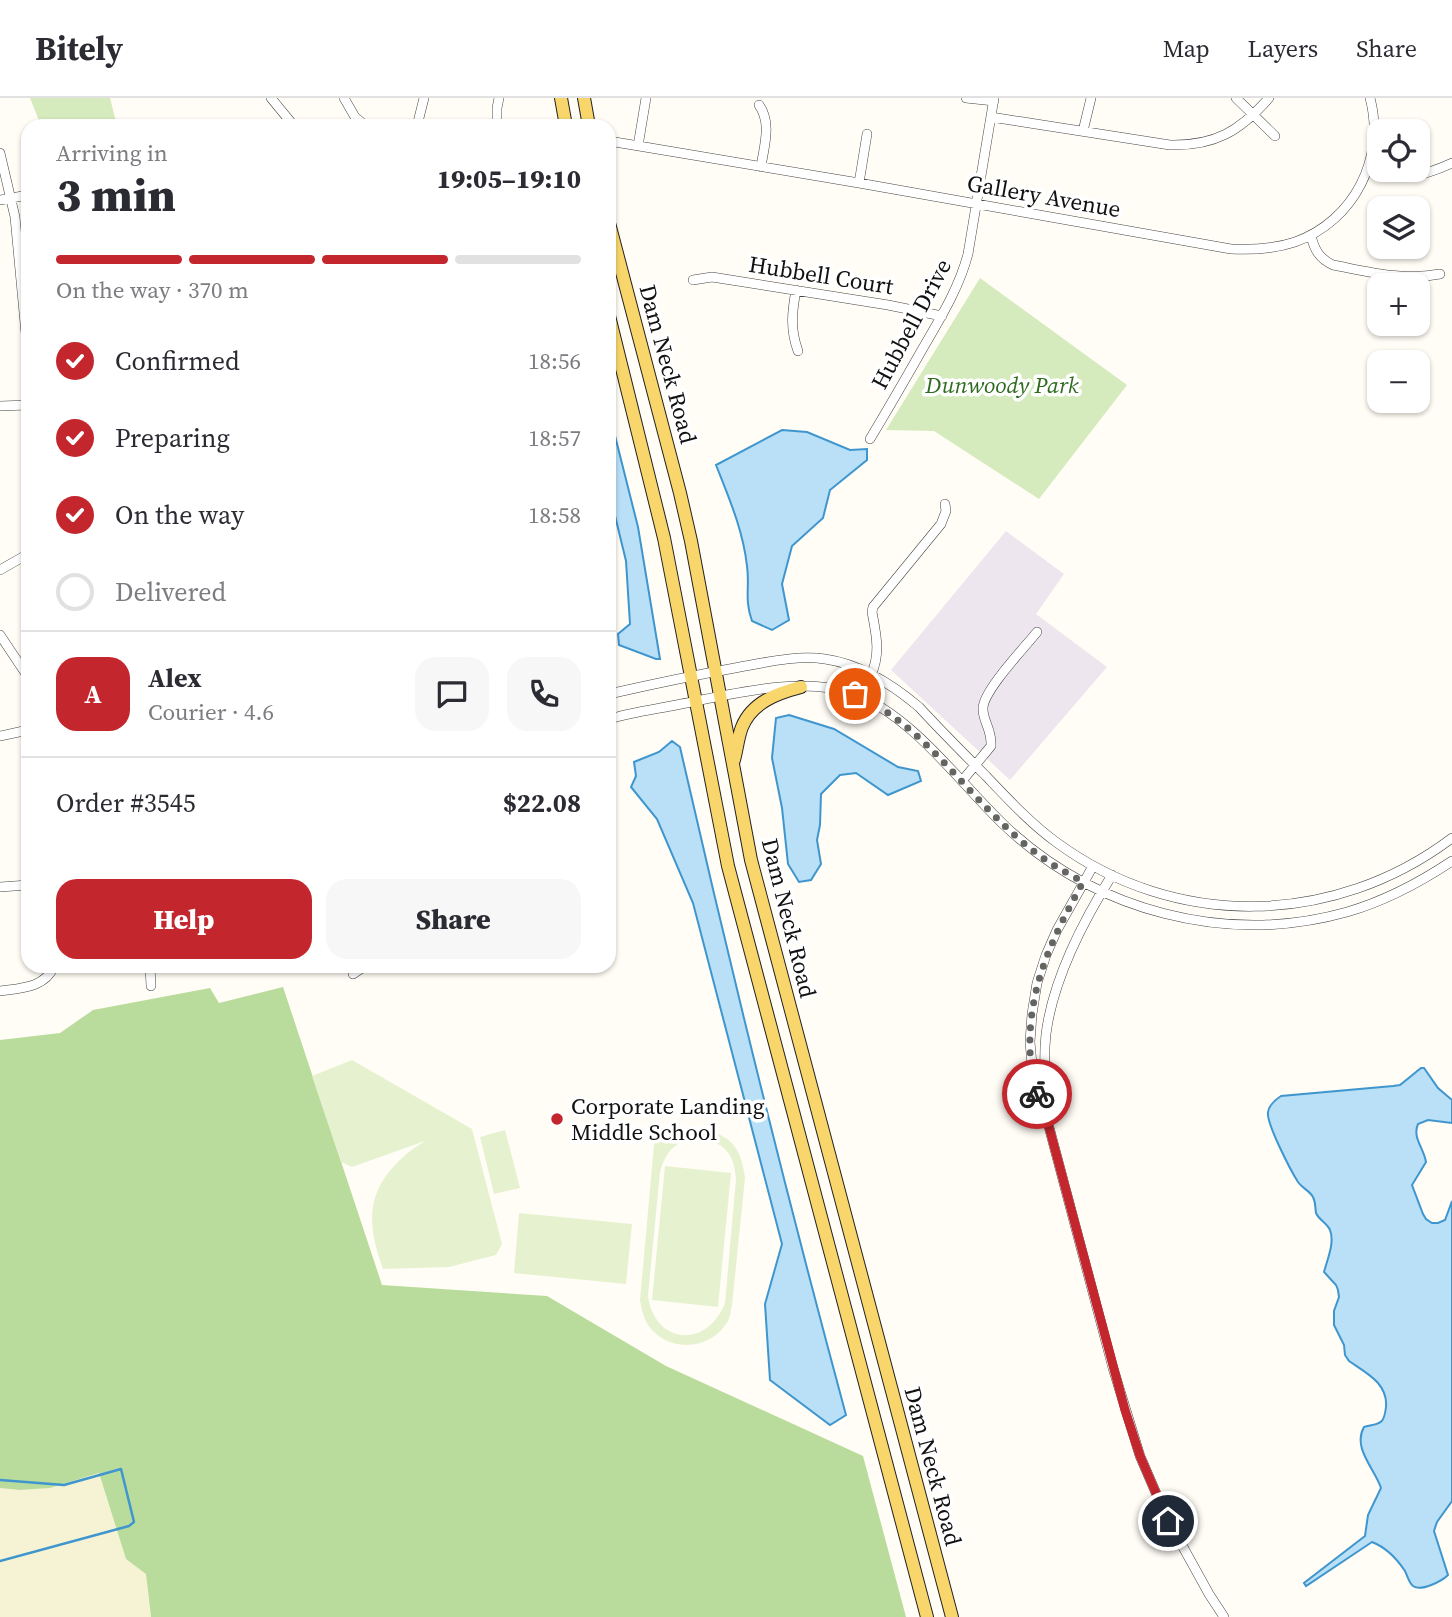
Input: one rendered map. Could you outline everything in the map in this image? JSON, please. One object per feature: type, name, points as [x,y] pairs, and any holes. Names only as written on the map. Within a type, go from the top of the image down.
[{"type":"main road","points":[[561,98],[565,119]]},
{"type":"main road","points":[[584,98],[588,119]]},
{"type":"main road","name":"Dam Neck Road","points":[[616,250],[680,493],[751,860],[952,1617]]},
{"type":"main road","name":"Dam Neck Road","points":[[616,344],[654,496],[728,866],[927,1617]]},
{"type":"main road","points":[[733,764],[743,725],[752,711],[770,697],[801,687]]},
{"type":"street","points":[[271,98],[288,119]]},
{"type":"street","points":[[344,98],[357,119]]},
{"type":"street","points":[[419,119],[424,98]]},
{"type":"street","points":[[497,119],[499,98]]},
{"type":"street","points":[[638,146],[646,98]]},
{"type":"street","points":[[967,98],[994,99]]},
{"type":"street","points":[[1083,131],[1091,98]]},
{"type":"street","points":[[1236,98],[1275,136]]},
{"type":"street","points":[[991,117],[1182,146],[1223,136],[1253,116],[1269,98]]},
{"type":"street","name":"Gallery Avenue","points":[[1370,98],[1374,119]]},
{"type":"street","name":"Hubbell Drive","points":[[870,439],[942,316],[963,271],[994,99]]},
{"type":"street","points":[[758,105],[763,111],[766,125],[761,167]]},
{"type":"street","points":[[859,183],[867,134]]},
{"type":"street","name":"Gallery Avenue","points":[[616,142],[1231,249],[1265,249],[1311,235],[1342,212],[1359,190],[1367,171]]},
{"type":"street","points":[[0,153],[12,198],[21,281]]},
{"type":"street","points":[[1430,173],[1452,163]]},
{"type":"street","points":[[0,200],[21,196]]},
{"type":"street","points":[[1311,235],[1317,253],[1334,265],[1399,277],[1440,274]]},
{"type":"street","name":"Hubbell Court","points":[[694,280],[712,277],[942,316]]},
{"type":"street","points":[[796,290],[792,332],[798,351]]},
{"type":"street","points":[[0,406],[21,405]]},
{"type":"street","points":[[871,675],[876,664],[878,647],[873,607],[942,524],[945,504]]},
{"type":"street","points":[[0,570],[21,558]]},
{"type":"street","points":[[962,781],[992,744],[991,732],[983,714],[987,694],[1037,632]]},
{"type":"street","points":[[0,635],[21,666]]},
{"type":"street","points":[[616,692],[781,660],[827,659],[849,666],[888,684],[919,708],[1023,813],[1054,840],[1093,866],[1112,875],[1151,891],[1200,903],[1241,907],[1277,906],[1330,897],[1403,870],[1452,838]]},
{"type":"street","points":[[616,718],[766,689],[801,687],[844,691],[871,701],[898,719],[1003,824],[1047,861],[1101,892],[1150,910],[1194,920],[1274,925],[1325,918],[1379,901],[1452,862]]},
{"type":"street","points":[[0,736],[21,732]]},
{"type":"street","points":[[1093,866],[1049,948],[1041,969],[1034,998],[1030,1042],[1034,1087],[1049,1127],[1113,1368],[1140,1456],[1173,1530],[1224,1617]]},
{"type":"street","points":[[1049,1127],[1046,1036],[1054,995],[1067,958],[1112,875]]},
{"type":"street","points":[[0,887],[21,886]]},
{"type":"street","points":[[0,991],[33,986],[50,973]]},
{"type":"street","points":[[150,973],[151,986]]},
{"type":"shaded area","points":[[1006,531],[1064,574],[1036,614],[1107,667],[1010,780],[891,670]]},
{"type":"shaded area","points":[[99,1473],[126,1559],[146,1573],[151,1617],[0,1617],[0,1488],[50,1488]]},
{"type":"green space","points":[[30,98],[110,98],[115,119],[38,119]]},
{"type":"green space","name":"Dunwoody Park","points":[[980,278],[1127,385],[1039,499],[934,431],[886,430]]},
{"type":"green space","points":[[283,987],[382,1285],[547,1296],[666,1366],[863,1456],[906,1617],[151,1617],[146,1574],[126,1559],[99,1473],[50,1488],[0,1488],[0,1040],[60,1033],[93,1010],[210,988],[219,1003]]},
{"type":"green space","points":[[352,1060],[472,1129],[502,1244],[496,1255],[449,1267],[383,1269],[372,1224],[376,1196],[390,1171],[405,1155],[425,1141],[352,1167],[341,1162],[312,1076]]},
{"type":"green space","points":[[702,1128],[728,1140],[738,1151],[745,1178],[729,1318],[712,1337],[692,1345],[670,1342],[652,1330],[645,1320],[640,1300],[655,1134],[663,1135],[662,1141],[665,1142],[684,1130]],"holes":[[[702,1137],[723,1147],[731,1157],[736,1179],[725,1303],[717,1318],[706,1328],[695,1334],[682,1335],[671,1332],[660,1324],[648,1296],[660,1172],[670,1151],[680,1143]]]},
{"type":"green space","points":[[505,1130],[520,1188],[494,1194],[480,1137]]},
{"type":"green space","points":[[665,1166],[731,1173],[718,1307],[652,1300]]},
{"type":"green space","points":[[519,1213],[632,1224],[626,1284],[514,1273]]},
{"type":"water","points":[[782,430],[807,432],[850,450],[867,449],[867,460],[830,490],[823,518],[792,546],[782,584],[789,620],[772,630],[752,621],[748,606],[748,573],[742,540],[716,465]]},
{"type":"water","points":[[616,440],[638,527],[660,659],[619,645],[618,634],[630,624],[626,561],[616,520]]},
{"type":"water","points":[[789,715],[834,729],[898,767],[918,771],[921,781],[888,795],[856,773],[840,775],[821,794],[817,840],[821,864],[811,880],[799,882],[788,864],[782,808],[772,758],[776,718]]},
{"type":"water","points":[[672,741],[680,747],[760,1082],[846,1415],[830,1425],[770,1380],[765,1304],[782,1244],[693,903],[657,819],[631,787],[636,776],[634,762],[659,752]]},
{"type":"water","points":[[1424,1068],[1438,1088],[1452,1100],[1452,1123],[1428,1120],[1418,1124],[1417,1138],[1426,1162],[1412,1185],[1423,1214],[1432,1223],[1445,1220],[1452,1201],[1452,1501],[1434,1531],[1448,1575],[1426,1587],[1413,1586],[1394,1558],[1372,1542],[1306,1586],[1304,1583],[1365,1536],[1368,1515],[1381,1488],[1363,1451],[1361,1435],[1364,1427],[1382,1420],[1386,1399],[1380,1385],[1345,1355],[1344,1345],[1334,1325],[1338,1290],[1324,1272],[1331,1246],[1330,1230],[1316,1213],[1312,1195],[1300,1184],[1290,1168],[1275,1136],[1268,1112],[1281,1096],[1400,1085]]},
{"type":"waterway","points":[[0,1480],[64,1485],[121,1469],[134,1522],[129,1526],[0,1561]]},
{"type":"way so far","points":[[855,694],[898,719],[1025,844],[1047,861],[1083,882],[1057,930],[1037,983],[1030,1042],[1037,1094]]},
{"type":"place","name":"Corporate Landing Middle School","points":[[557,1119]]},
{"type":"route","points":[[1037,1094],[1049,1127],[1125,1410],[1140,1456],[1168,1521]]}]
